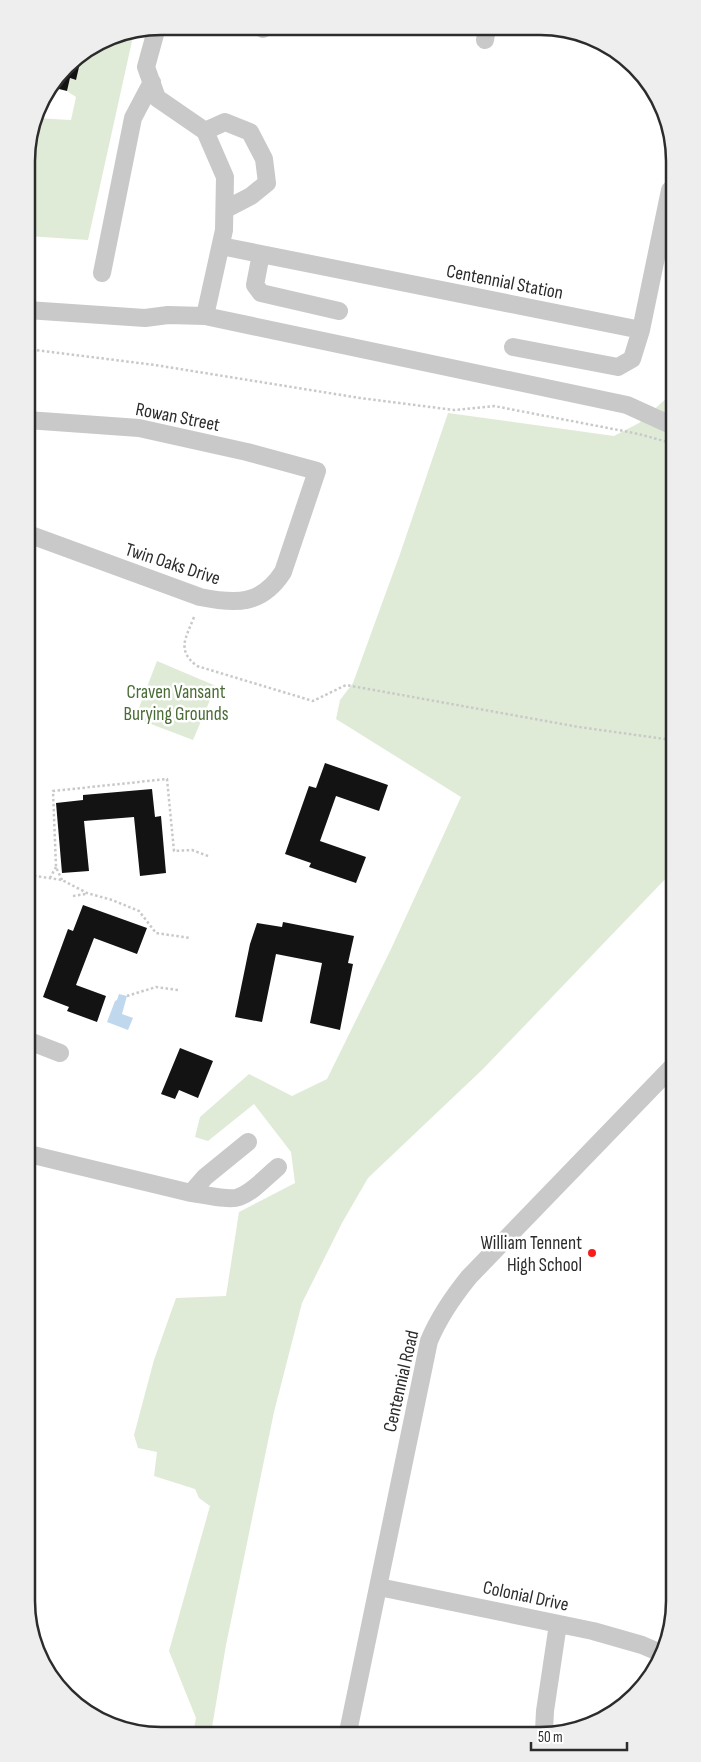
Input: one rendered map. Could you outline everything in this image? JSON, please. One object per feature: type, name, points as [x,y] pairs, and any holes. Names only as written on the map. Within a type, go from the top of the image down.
[{"type":"street","points":[[155,35],[146,67],[157,98],[205,131],[225,177],[226,209],[224,230],[205,316]]},
{"type":"street","points":[[102,273],[133,118],[152,82]]},
{"type":"street","points":[[205,131],[225,122],[250,132],[264,159],[268,183],[251,196],[226,209]]},
{"type":"street","points":[[513,347],[618,367],[632,359],[641,330],[666,209]]},
{"type":"street","name":"Centennial Station","points":[[221,246],[641,330]]},
{"type":"street","points":[[261,254],[256,285],[261,293],[339,310]]},
{"type":"street","points":[[35,311],[145,318],[168,315],[205,316],[627,405],[666,424]]},
{"type":"street","name":"Rowan Street","points":[[35,421],[139,428],[247,452],[317,471]]},
{"type":"street","name":"Twin Oaks Drive","points":[[35,537],[200,598],[224,602],[243,602],[259,596],[275,584],[283,572],[317,471]]},
{"type":"street","points":[[35,1044],[60,1053]]},
{"type":"street","name":"Centennial Road","points":[[349,1727],[429,1341],[445,1307],[469,1277],[666,1073]]},
{"type":"street","points":[[191,1193],[205,1177],[248,1142]]},
{"type":"street","points":[[35,1155],[191,1193],[232,1198],[249,1192],[278,1167]]},
{"type":"street","name":"Colonial Drive","points":[[378,1587],[620,1638],[655,1651]]},
{"type":"street","points":[[544,1727],[558,1624]]},
{"type":"path","points":[[35,351],[156,365],[360,398],[454,410],[494,406],[666,441]]},
{"type":"path","points":[[194,617],[185,642],[184,652],[197,666],[313,701],[346,685],[579,727],[666,739]]},
{"type":"path","points":[[62,880],[56,867],[53,791],[168,779],[174,851],[192,850],[208,856]]},
{"type":"path","points":[[50,878],[56,867]]},
{"type":"path","points":[[35,875],[62,880],[87,893],[112,900],[139,911],[156,933],[190,938]]},
{"type":"path","points":[[73,896],[87,893]]},
{"type":"path","points":[[127,996],[156,987],[178,990]]},
{"type":"green space","points":[[133,38],[88,240],[35,237],[35,153],[39,129],[43,118],[71,120],[76,97],[67,91],[70,78],[75,80],[79,65],[84,61],[98,52]]},
{"type":"green space","points":[[666,399],[666,878],[483,1069],[368,1178],[342,1223],[302,1303],[274,1412],[226,1645],[212,1727],[194,1727],[196,1718],[169,1651],[210,1506],[199,1498],[195,1489],[154,1476],[157,1452],[138,1448],[134,1435],[154,1360],[176,1298],[226,1296],[239,1212],[295,1183],[291,1152],[254,1104],[208,1141],[195,1137],[200,1117],[249,1074],[292,1096],[327,1079],[391,949],[461,797],[336,719],[340,700],[353,683],[400,554],[448,413],[614,436],[639,423]]},
{"type":"green space","name":"Craven Vansant Burying Grounds","points":[[157,661],[216,686],[193,740],[135,718]]},
{"type":"water","points":[[119,994],[127,996],[122,1014],[133,1018],[128,1030],[107,1022]]},
{"type":"building","points":[[80,65],[76,80],[70,78],[67,91],[58,89]]},
{"type":"building","points":[[325,763],[388,785],[379,811],[336,796],[320,841],[366,857],[356,883],[309,867],[311,863],[285,854],[309,786],[316,788]]},
{"type":"building","points":[[152,789],[155,817],[161,816],[166,873],[140,876],[134,817],[84,821],[89,871],[62,873],[56,803],[83,800],[83,795]]},
{"type":"building","points":[[83,905],[147,928],[137,954],[94,938],[76,985],[106,996],[97,1022],[67,1011],[69,1007],[43,997],[68,929],[73,931]]},
{"type":"building","points":[[283,922],[354,936],[348,963],[353,964],[340,1030],[310,1023],[322,963],[276,954],[262,1022],[235,1017],[250,944],[257,923],[282,927]]},
{"type":"building","points":[[180,1048],[213,1061],[198,1098],[179,1090],[175,1099],[161,1094]]},
{"type":"place","name":"William Tennent High School","points":[[592,1253]]}]
